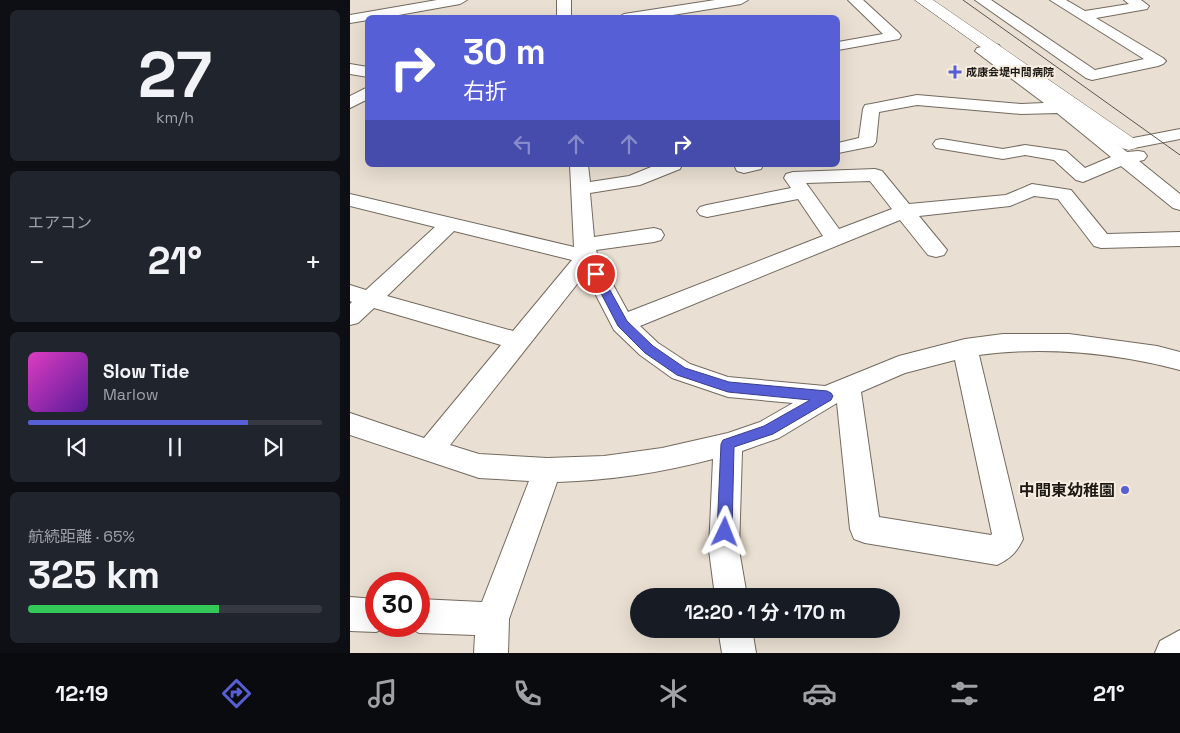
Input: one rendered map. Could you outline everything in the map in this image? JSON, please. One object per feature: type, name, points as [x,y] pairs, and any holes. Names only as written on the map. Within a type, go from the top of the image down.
[{"type":"street","points":[[373,15],[460,0]]},
{"type":"street","points":[[564,0],[564,15]]},
{"type":"street","points":[[644,15],[741,0]]},
{"type":"street","points":[[840,46],[894,36],[855,0]]},
{"type":"street","points":[[922,0],[994,48],[1180,186]]},
{"type":"street","points":[[982,0],[1092,75],[1158,62],[1057,0]]},
{"type":"street","points":[[1083,16],[1142,6],[1131,0]]},
{"type":"street","points":[[350,19],[365,16]]},
{"type":"street","points":[[994,48],[982,51],[1061,108],[1132,152],[1180,204]]},
{"type":"street","points":[[350,69],[365,72]]},
{"type":"street","points":[[350,103],[365,94]]},
{"type":"street","points":[[840,148],[867,142],[871,109],[917,100],[1021,109],[1061,108]]},
{"type":"street","points":[[942,144],[1004,154],[1025,150],[1060,155],[1083,176],[1132,152],[1180,134]]},
{"type":"street","points":[[579,167],[586,251],[622,324],[649,350],[681,371],[728,387],[837,392]]},
{"type":"street","points":[[581,189],[634,181],[668,167]]},
{"type":"street","points":[[835,238],[793,178],[875,175],[936,250]]},
{"type":"street","points":[[622,324],[904,211],[1010,200],[1032,190],[1064,194],[1101,241],[1180,240]]},
{"type":"street","points":[[707,212],[801,192]]},
{"type":"street","points":[[350,200],[450,224],[586,251],[654,235]]},
{"type":"street","points":[[350,317],[360,296],[450,224]]},
{"type":"street","points":[[430,451],[518,341],[586,251]]},
{"type":"street","points":[[360,296],[518,341]]},
{"type":"street","points":[[350,424],[479,466],[547,470],[604,468],[662,460],[728,444],[769,430],[837,392],[899,366],[965,348],[1003,343],[1070,343],[1157,355],[1180,361]]},
{"type":"street","points":[[837,392],[864,528],[997,550],[1008,539],[965,348]]},
{"type":"street","points":[[728,444],[724,550],[730,588]]},
{"type":"street","points":[[491,653],[492,619],[547,470]]},
{"type":"street","points":[[350,614],[365,615]]},
{"type":"street","points":[[430,616],[492,619]]},
{"type":"street","points":[[736,638],[739,653]]},
{"type":"street","points":[[1172,653],[1180,647]]},
{"type":"tram line","points":[[963,0],[1180,155]]},
{"type":"place","name":"成康会堤中間病院","points":[[955,72]]},
{"type":"place","name":"中間東幼稚園","points":[[1125,490]]},
{"type":"route","points":[[596,274],[622,324],[649,350],[681,371],[728,387],[827,396],[769,430],[728,444],[725,532]]}]
